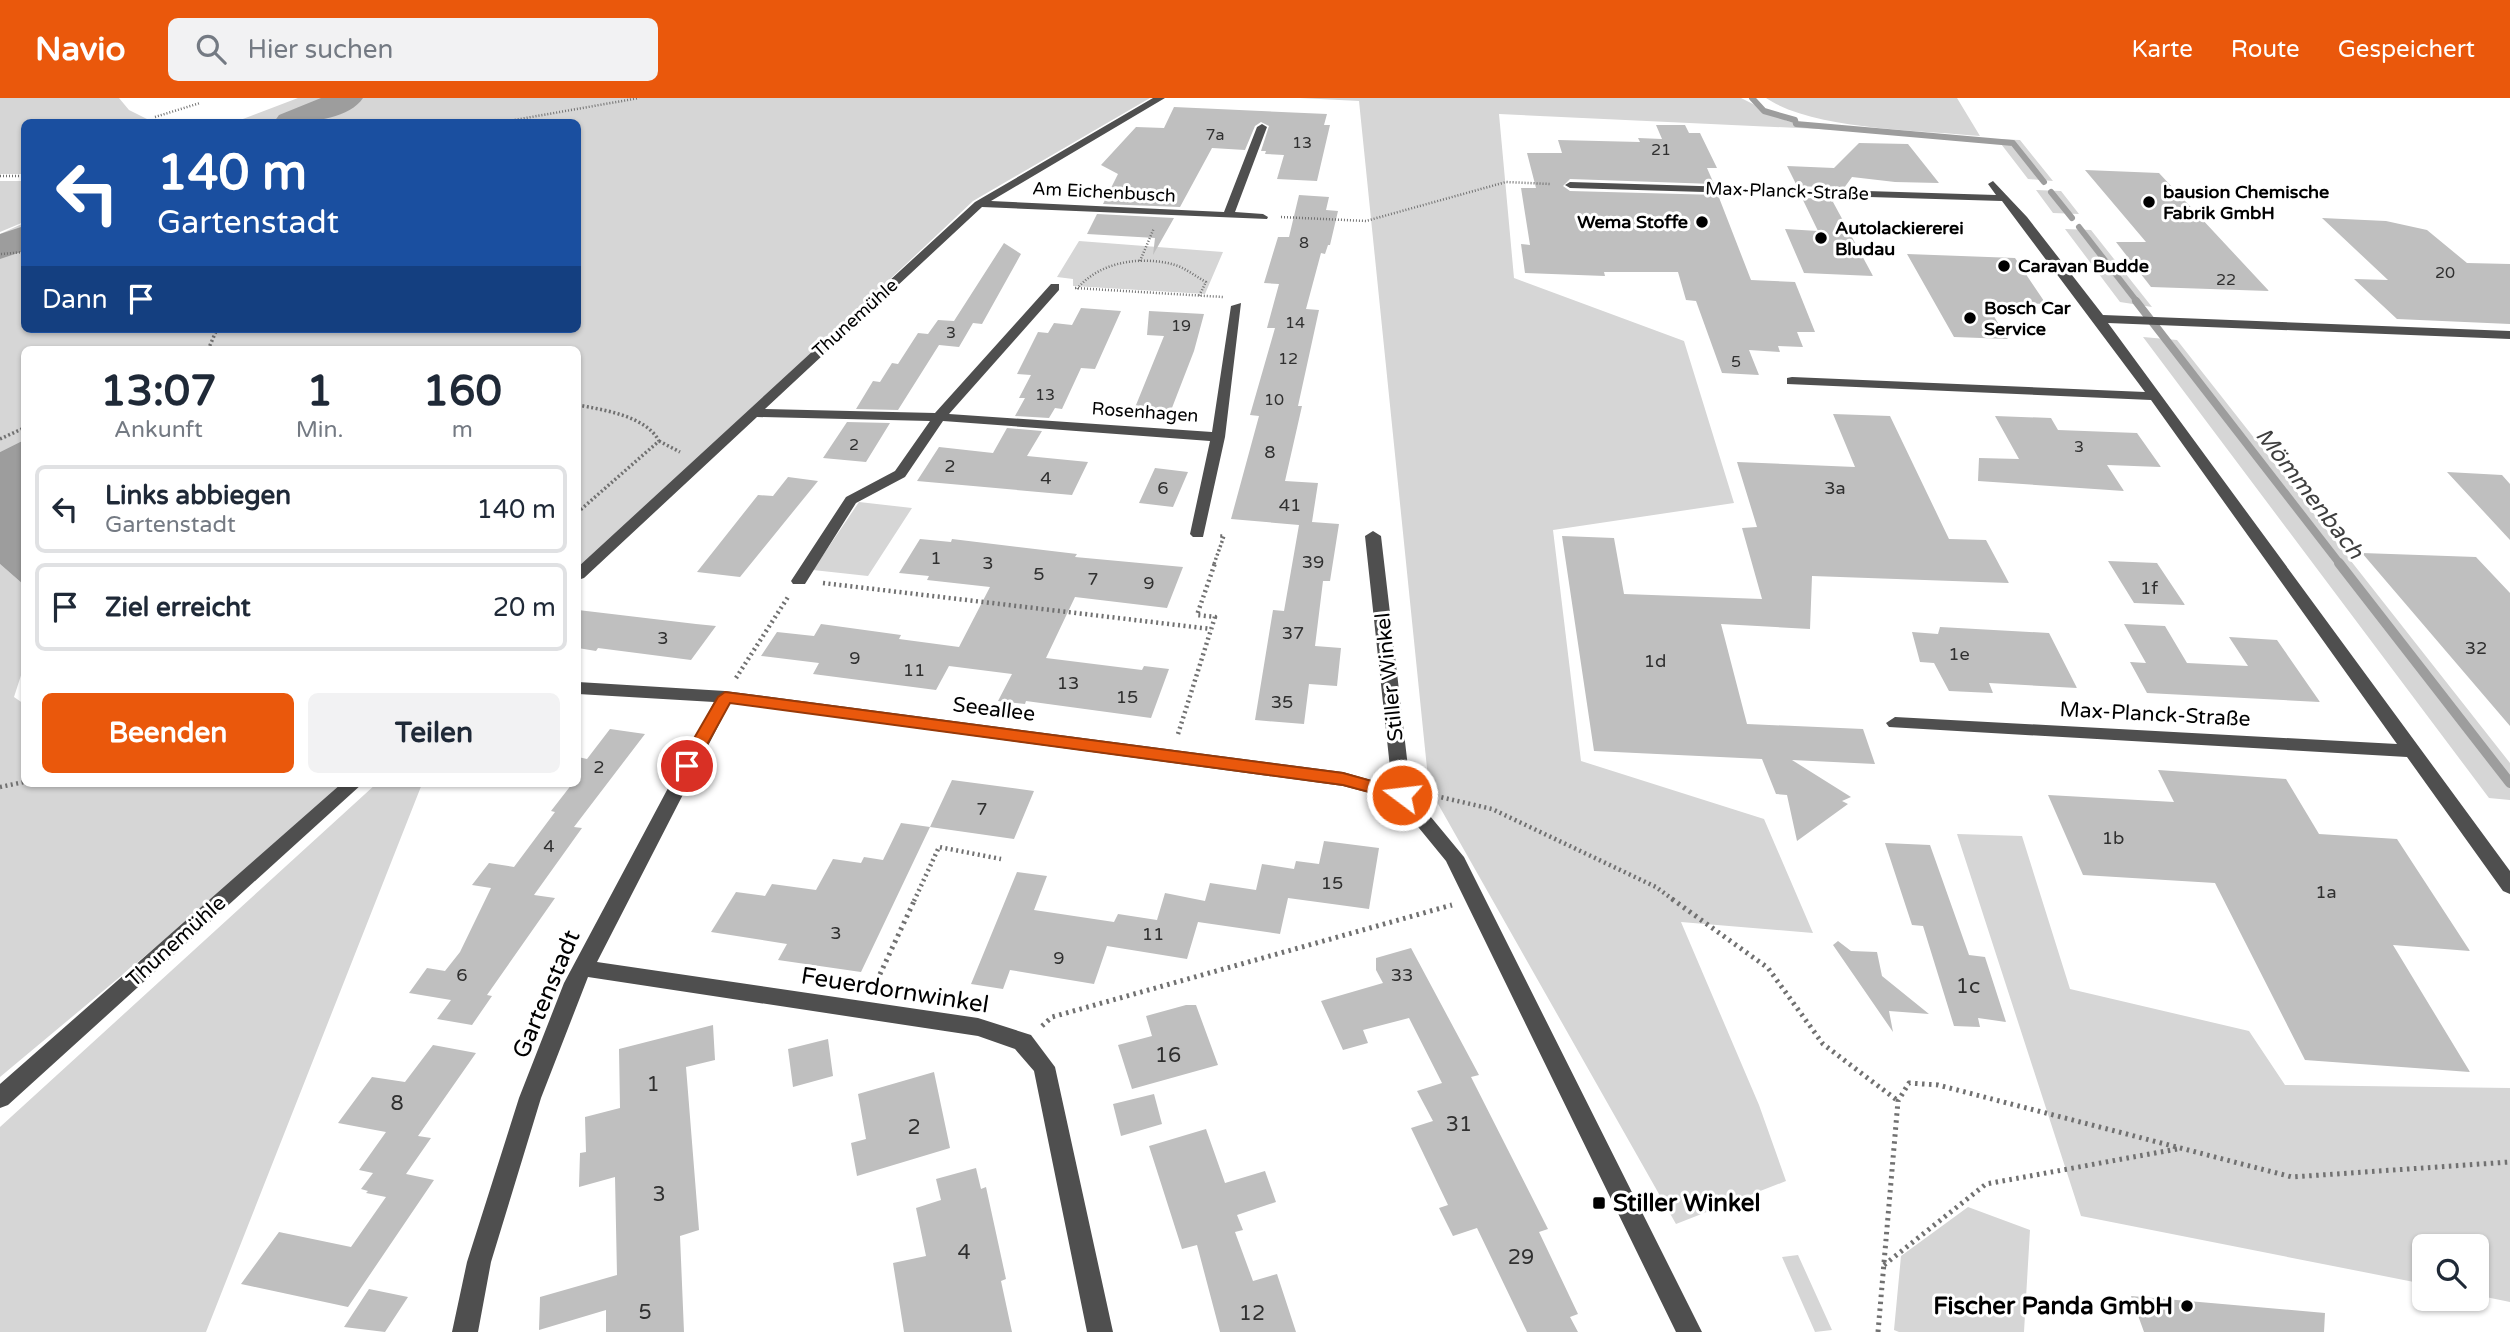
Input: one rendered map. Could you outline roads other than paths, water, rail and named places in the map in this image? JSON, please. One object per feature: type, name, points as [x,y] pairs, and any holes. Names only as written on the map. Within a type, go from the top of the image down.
[{"type":"street","name":"Thunemühle","points":[[581,572],[979,204],[1160,98]]},
{"type":"street","points":[[1228,216],[1262,127]]},
{"type":"street","name":"Max-Planck-Straße","points":[[1570,184],[2004,198]]},
{"type":"street","points":[[1993,184],[2024,219],[2099,319],[2510,886]]},
{"type":"street","name":"Am Eichenbusch","points":[[979,204],[1262,217]]},
{"type":"street","points":[[799,581],[851,500],[900,474],[939,416],[1055,287]]},
{"type":"street","name":"Rosenhagen","points":[[751,413],[939,416],[1218,437],[1237,306]]},
{"type":"street","points":[[2099,319],[2510,335]]},
{"type":"street","points":[[1792,381],[2155,396]]},
{"type":"street","points":[[1198,534],[1218,437]]},
{"type":"street","name":"Stiller Winkel","points":[[1373,536],[1401,791]]},
{"type":"street","name":"Seeallee","points":[[581,688],[725,697],[1171,755],[1343,779],[1401,791]]},
{"type":"street","name":"Gartenstadt","points":[[465,1332],[480,1262],[530,1098],[582,968],[725,697]]},
{"type":"street","name":"Max-Planck-Straße","points":[[1895,723],[2413,751]]},
{"type":"street","name":"Thunemühle","points":[[0,1098],[350,787]]},
{"type":"street","points":[[1401,791],[1454,856],[1689,1332]]},
{"type":"street","name":"Feuerdornwinkel","points":[[582,968],[978,1027],[1023,1042],[1044,1068],[1100,1332]]},
{"type":"waterway","points":[[297,119],[348,98]]},
{"type":"waterway","name":"Mömmenbach","points":[[1752,98],[1764,111],[1795,120],[1796,124],[2013,143],[2044,182]]},
{"type":"waterway","name":"Mömmenbach","points":[[2051,192],[2072,218]]},
{"type":"waterway","name":"Mömmenbach","points":[[2079,227],[2138,303]]},
{"type":"waterway","points":[[0,248],[21,238]]},
{"type":"waterway","name":"Mömmenbach","points":[[2136,301],[2340,564]]},
{"type":"waterway","name":"Mömmenbach","points":[[2339,563],[2510,783]]},
{"type":"place","name":"bausion Chemische Fabrik GmbH","points":[[2149,202]]},
{"type":"place","name":"Wema Stoffe","points":[[1702,222]]},
{"type":"place","name":"Autolackiererei Bludau","points":[[1821,238]]},
{"type":"place","name":"Caravan Budde","points":[[2004,266]]},
{"type":"place","name":"Bosch Car Service","points":[[1970,318]]},
{"type":"place","name":"Stiller Winkel","points":[[1599,1203]]},
{"type":"place","name":"Fischer Panda GmbH","points":[[2187,1306]]}]
